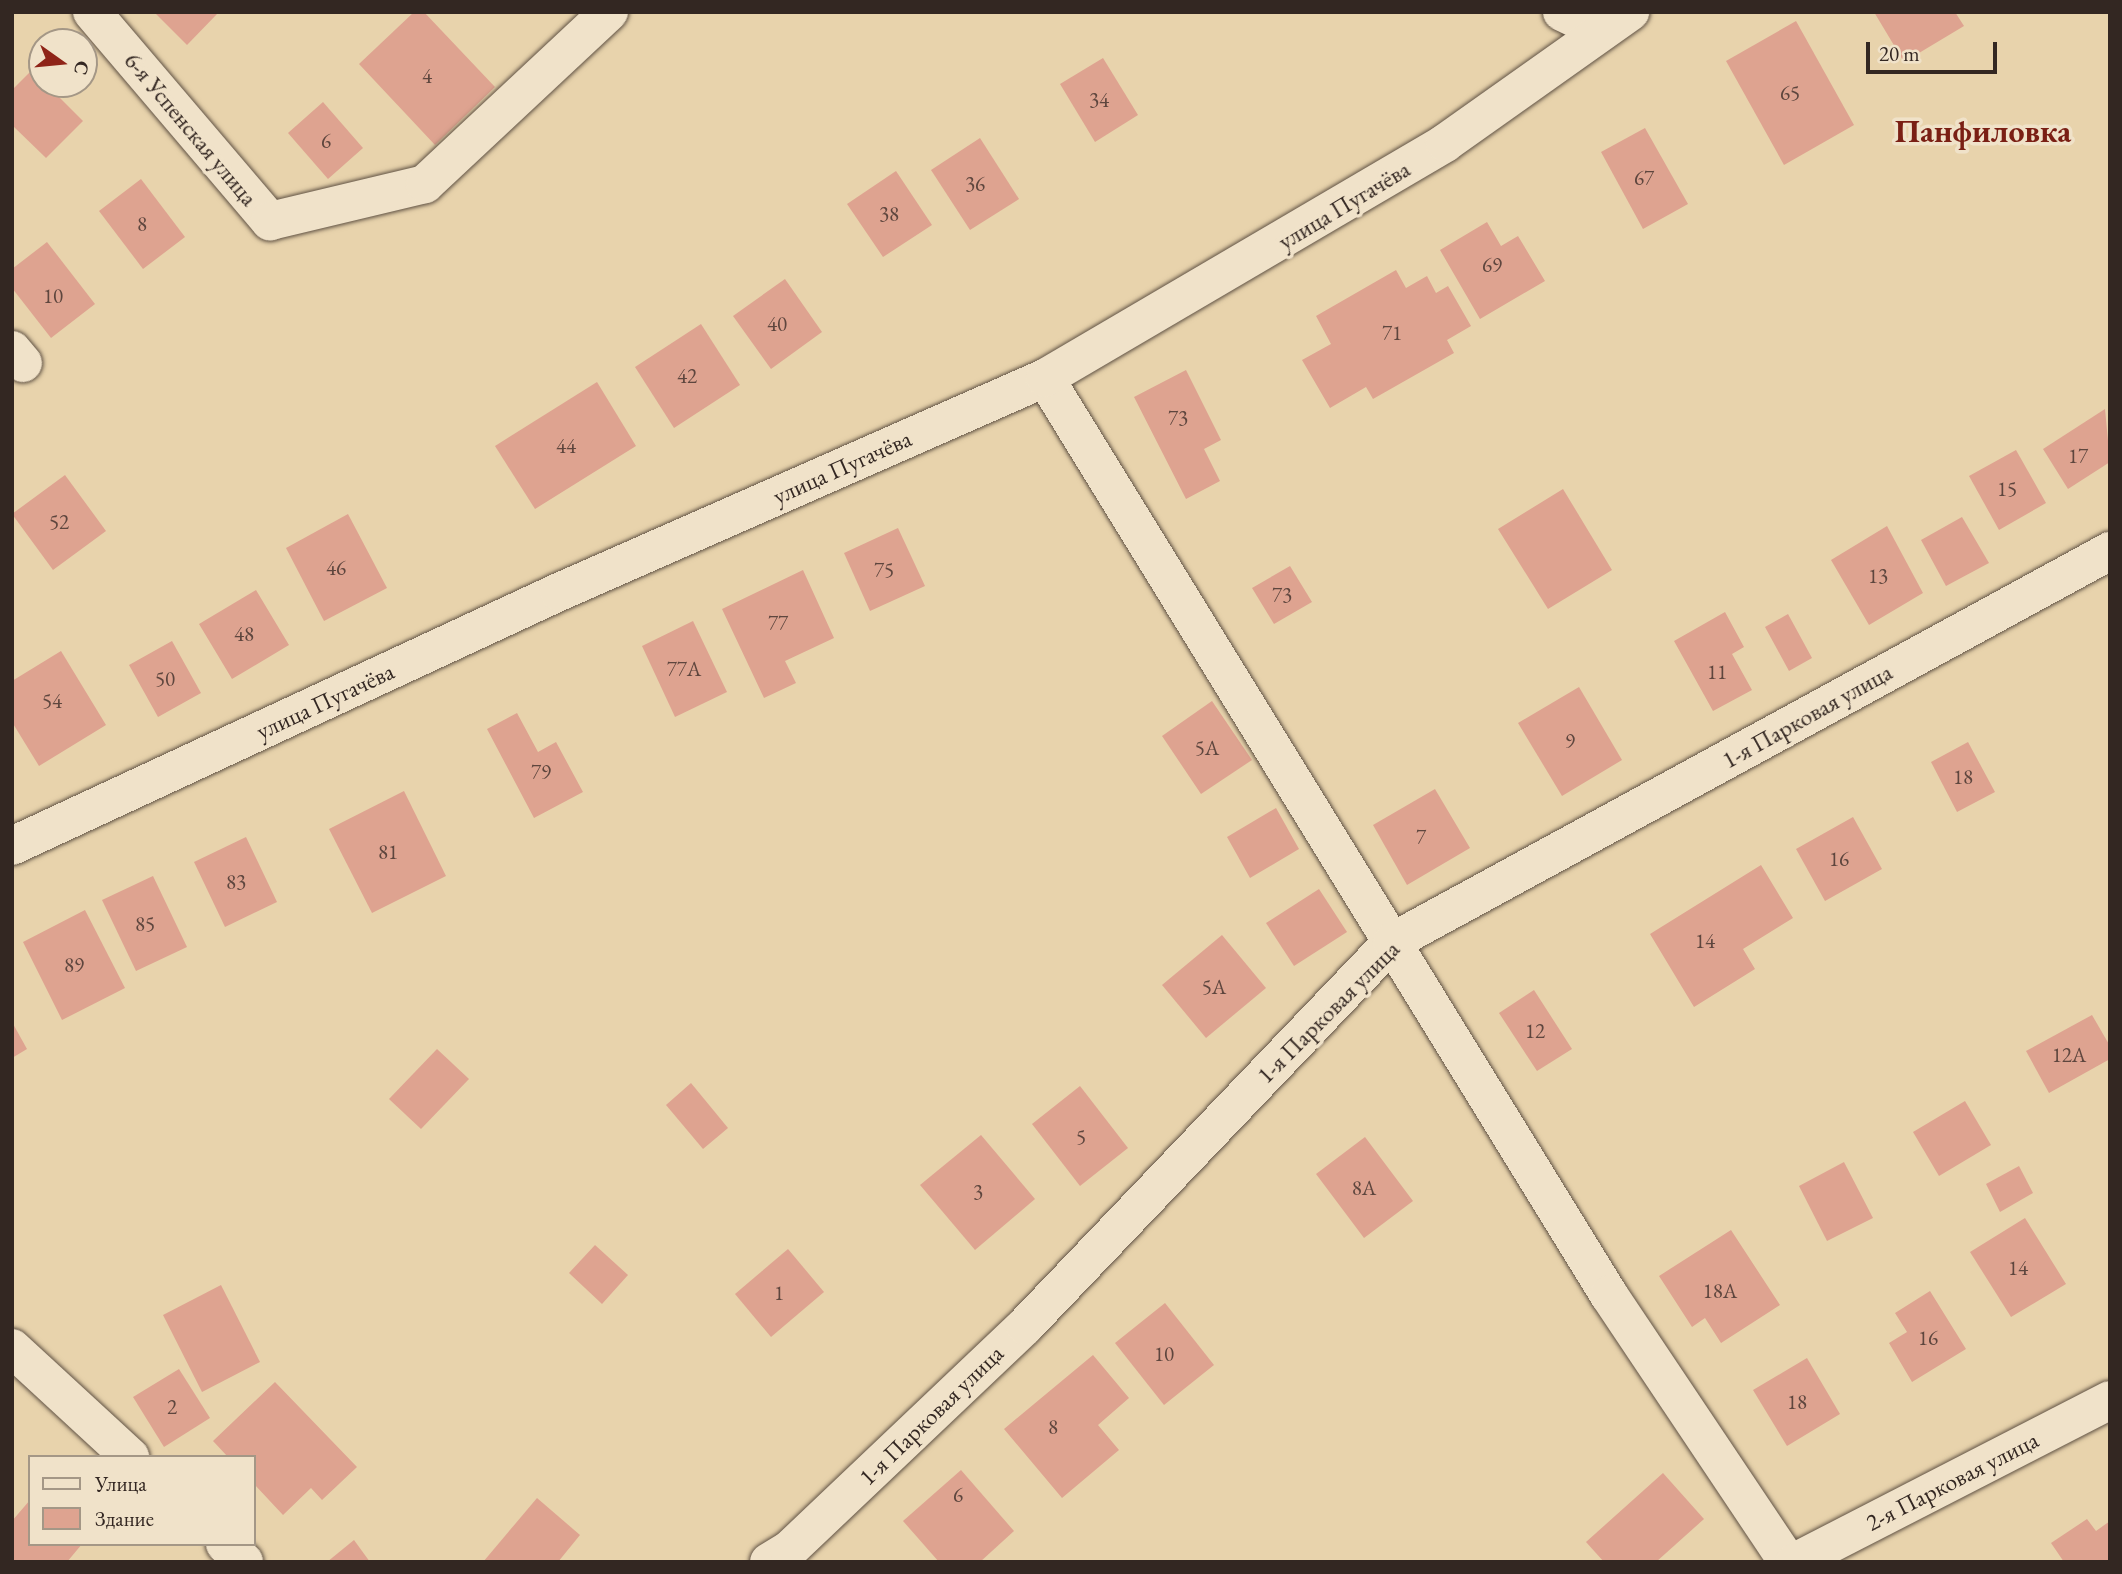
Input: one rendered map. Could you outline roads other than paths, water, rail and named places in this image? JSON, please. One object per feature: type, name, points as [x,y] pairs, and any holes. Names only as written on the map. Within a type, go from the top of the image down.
[{"type":"street","name":"6-я Успенская улица","points":[[92,12],[270,221],[425,184],[609,12]]},
{"type":"street","points":[[1562,12],[1616,22]]},
{"type":"street","name":"улица Пугачёва","points":[[12,846],[559,593],[1045,378],[1410,165],[1616,22]]},
{"type":"street","points":[[1045,378],[1609,1295],[1788,1562]]},
{"type":"street","name":"1-я Парковая улица","points":[[769,1562],[789,1550],[1025,1326],[1392,942],[2110,551]]},
{"type":"street","points":[[12,1348],[128,1455]]},
{"type":"street","name":"2-я Парковая улица","points":[[1795,1562],[2110,1400]]},
{"type":"street","points":[[227,1546],[244,1562]]},
{"type":"district","name":"Панфиловка","points":[[1983,131]]}]
